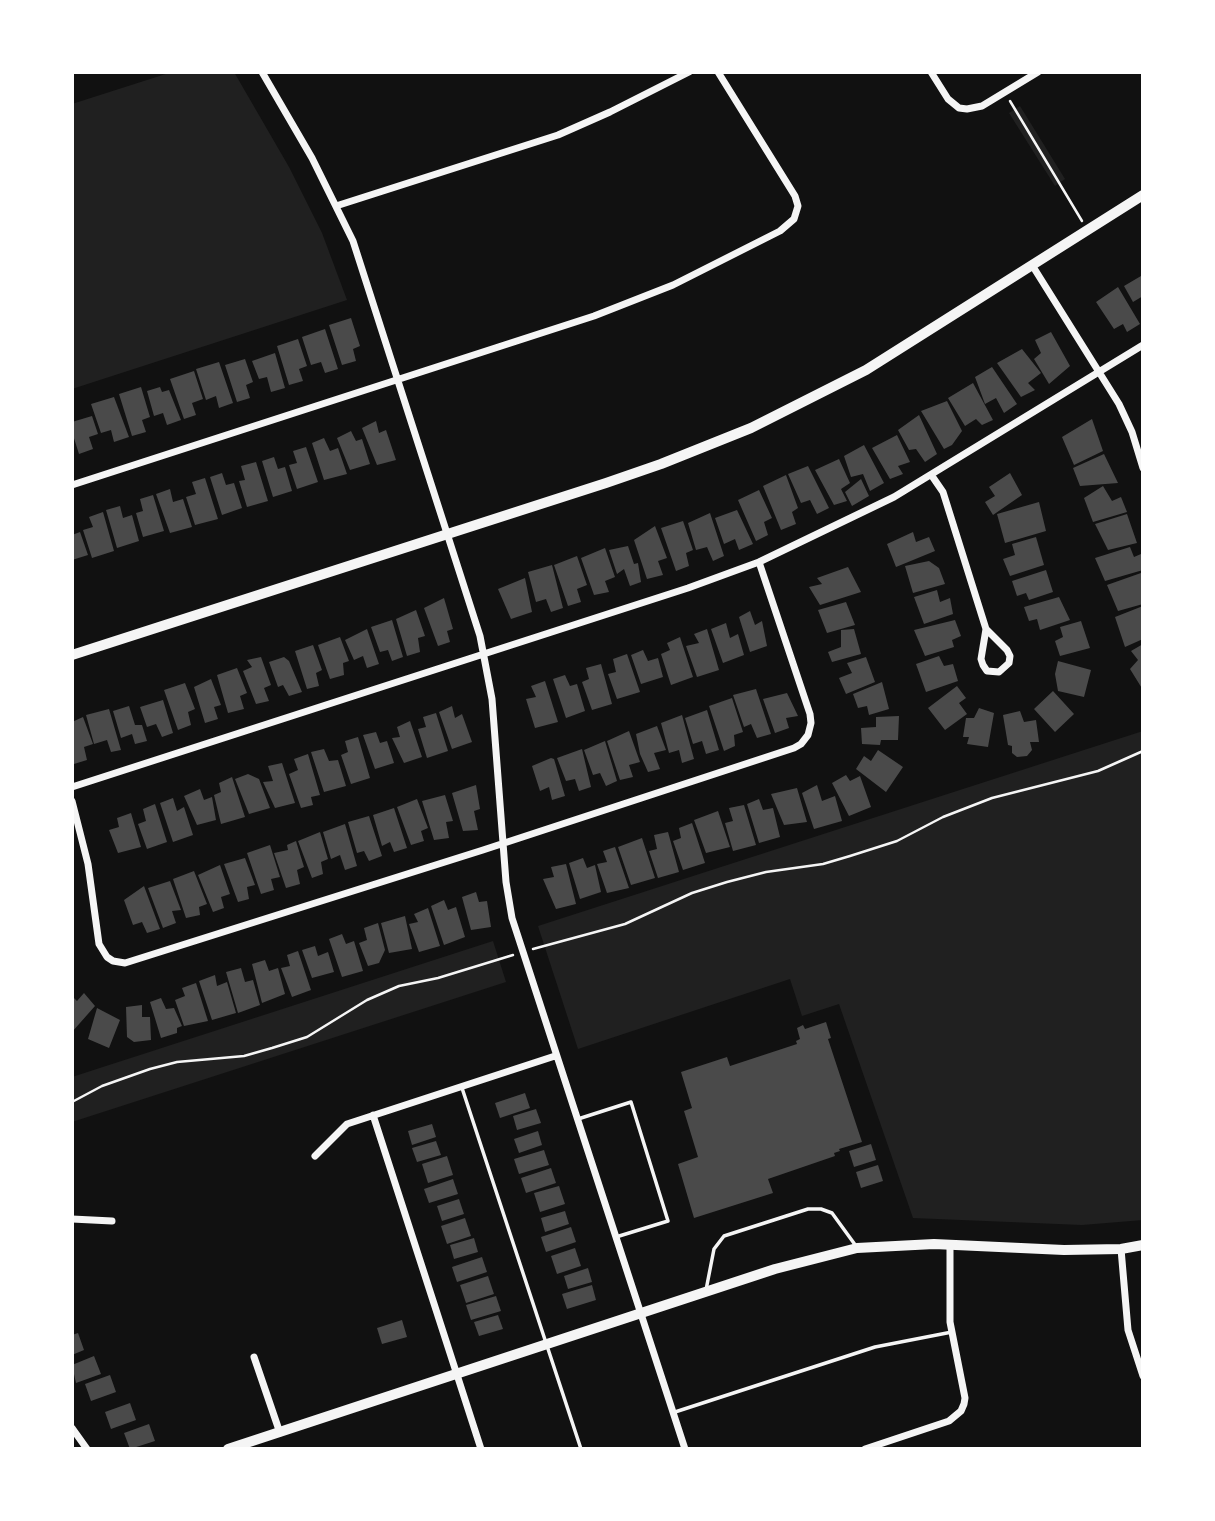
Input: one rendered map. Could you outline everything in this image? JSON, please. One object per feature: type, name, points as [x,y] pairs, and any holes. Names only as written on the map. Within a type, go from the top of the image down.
[{"type":"main road","points":[[72,655],[650,468],[751,428],[866,370],[1143,195]]},
{"type":"street","points":[[261,72],[312,158],[353,241],[485,655],[492,699],[503,844],[512,918],[685,1449]]},
{"type":"street","points":[[336,206],[558,135],[689,72]]},
{"type":"street","points":[[72,485],[634,301],[723,261],[787,227],[797,212],[795,196],[718,72]]},
{"type":"street","points":[[931,72],[947,99],[959,108],[975,109],[1038,72]]},
{"type":"street","points":[[1032,265],[1100,372],[1128,423],[1143,468]]},
{"type":"street","points":[[72,787],[688,589],[759,562],[837,526],[932,475],[1143,345]]},
{"type":"street","points":[[932,475],[943,492],[986,629],[982,662],[987,671],[999,672],[1009,663],[1010,656],[986,629]]},
{"type":"street","points":[[72,801],[88,864],[99,944],[107,957],[121,962],[133,961],[503,844],[794,748],[804,742],[810,731],[810,715],[759,562]]},
{"type":"street","points":[[315,1156],[347,1124],[555,1056]]},
{"type":"street","points":[[373,1115],[481,1449]]},
{"type":"street","points":[[72,1219],[112,1221]]},
{"type":"street","points":[[229,1449],[640,1312],[775,1269],[857,1248],[898,1244],[1064,1250],[1121,1249],[1143,1245]]},
{"type":"street","points":[[865,1449],[939,1425],[961,1411],[965,1398],[952,1332],[948,1286],[950,1245]]},
{"type":"street","points":[[1121,1249],[1128,1330],[1143,1376]]},
{"type":"street","points":[[254,1357],[280,1433]]},
{"type":"street","points":[[72,1428],[87,1449]]},
{"type":"lane","points":[[462,1086],[580,1449]]},
{"type":"lane","points":[[576,1119],[631,1102],[668,1221],[614,1237]]},
{"type":"lane","points":[[706,1293],[714,1249],[724,1236],[808,1209],[821,1209],[832,1213],[844,1226],[857,1248]]},
{"type":"lane","points":[[673,1413],[875,1347],[952,1332]]},
{"type":"path","points":[[1004,92],[1088,230]]},
{"type":"path","points":[[532,949],[625,924],[692,893],[727,882],[824,864],[897,841],[943,817],[992,798],[1098,771],[1143,751]]},
{"type":"path","points":[[72,1102],[102,1086],[150,1069],[177,1062],[244,1056],[307,1037],[367,1000],[400,986],[438,978],[511,956]]},
{"type":"shaded area","points":[[172,72],[234,72],[289,167],[322,233],[347,300],[72,389],[72,104]]},
{"type":"shaded area","points":[[1020,106],[1065,179],[1055,186],[1009,113]]},
{"type":"shaded area","points":[[1143,731],[1143,1220],[1082,1225],[913,1218],[839,1004],[802,1016],[790,979],[578,1049],[538,926]]},
{"type":"shaded area","points":[[493,941],[506,982],[72,1122],[72,1077]]},
{"type":"building","points":[[1141,276],[1143,296],[1133,302],[1124,286]]},
{"type":"building","points":[[1118,287],[1140,324],[1127,332],[1123,324],[1114,329],[1096,302]]},
{"type":"building","points":[[351,318],[360,346],[353,349],[356,361],[342,365],[329,325]]},
{"type":"building","points":[[325,329],[338,369],[325,373],[321,362],[311,365],[302,337]]},
{"type":"building","points":[[1051,332],[1070,366],[1049,384],[1034,359],[1041,353],[1035,340]]},
{"type":"building","points":[[298,339],[307,366],[299,369],[303,381],[289,385],[277,346]]},
{"type":"building","points":[[1022,349],[1041,373],[1028,383],[1035,390],[1021,397],[997,363]]},
{"type":"building","points":[[275,353],[285,388],[271,392],[267,377],[259,379],[252,361]]},
{"type":"building","points":[[245,359],[253,382],[246,385],[250,398],[237,402],[225,365]]},
{"type":"building","points":[[219,362],[233,403],[219,408],[216,396],[206,400],[196,369]]},
{"type":"building","points":[[992,367],[1017,404],[1004,413],[996,398],[985,404],[975,377]]},
{"type":"building","points":[[194,371],[203,399],[192,403],[196,415],[184,419],[170,379]]},
{"type":"building","points":[[973,383],[993,420],[982,425],[976,419],[965,426],[948,398]]},
{"type":"building","points":[[141,387],[150,417],[142,420],[146,432],[132,436],[119,394]]},
{"type":"building","points":[[160,387],[162,392],[169,390],[181,420],[167,425],[163,413],[154,416],[147,391]]},
{"type":"building","points":[[114,397],[129,437],[114,442],[111,430],[101,433],[91,404]]},
{"type":"building","points":[[947,401],[962,431],[952,445],[944,449],[921,411]]},
{"type":"building","points":[[919,415],[937,454],[925,462],[916,449],[909,450],[898,430]]},
{"type":"building","points":[[92,416],[98,434],[89,437],[93,449],[79,454],[72,432],[72,422]]},
{"type":"building","points":[[1092,419],[1103,451],[1074,465],[1062,437]]},
{"type":"building","points":[[376,421],[379,433],[386,430],[396,460],[377,465],[362,428]]},
{"type":"building","points":[[351,431],[356,441],[362,439],[370,464],[350,470],[337,438]]},
{"type":"building","points":[[897,435],[910,462],[898,466],[903,474],[890,479],[872,448]]},
{"type":"building","points":[[324,438],[330,451],[338,448],[347,474],[324,480],[312,443]]},
{"type":"building","points":[[864,445],[884,483],[870,491],[863,474],[851,477],[844,456]]},
{"type":"building","points":[[306,447],[318,482],[297,489],[289,465],[297,463],[293,451]]},
{"type":"building","points":[[1104,454],[1118,483],[1080,486],[1073,468]]},
{"type":"building","points":[[274,457],[278,469],[285,467],[292,491],[273,497],[262,461]]},
{"type":"building","points":[[839,459],[850,483],[841,489],[847,501],[834,505],[815,470]]},
{"type":"building","points":[[256,462],[268,501],[247,507],[239,481],[245,480],[241,466]]},
{"type":"building","points":[[808,466],[829,508],[817,514],[810,500],[801,503],[788,474]]},
{"type":"building","points":[[222,473],[226,485],[234,483],[242,508],[222,515],[210,477]]},
{"type":"building","points":[[1010,473],[1022,495],[993,515],[985,502],[995,496],[989,487]]},
{"type":"building","points":[[786,475],[798,508],[792,512],[796,524],[781,530],[763,486]]},
{"type":"building","points":[[205,478],[218,519],[195,525],[186,497],[196,494],[192,482]]},
{"type":"building","points":[[861,479],[869,496],[852,506],[845,492]]},
{"type":"building","points":[[1103,486],[1112,501],[1121,497],[1127,512],[1093,522],[1084,498]]},
{"type":"building","points":[[170,489],[173,502],[183,499],[192,527],[170,533],[156,494]]},
{"type":"building","points":[[759,490],[772,518],[764,522],[768,535],[756,541],[738,500]]},
{"type":"building","points":[[153,495],[164,531],[143,537],[136,513],[143,511],[140,499]]},
{"type":"building","points":[[1039,502],[1046,531],[1005,543],[997,514]]},
{"type":"building","points":[[120,506],[123,518],[132,515],[139,541],[117,548],[106,510]]},
{"type":"building","points":[[737,510],[753,544],[739,550],[735,539],[724,544],[715,518]]},
{"type":"building","points":[[103,512],[114,551],[92,558],[83,530],[93,527],[89,517]]},
{"type":"building","points":[[710,513],[724,556],[713,561],[707,547],[696,550],[688,523]]},
{"type":"building","points":[[1127,514],[1137,543],[1108,550],[1095,524]]},
{"type":"building","points":[[683,521],[693,550],[686,553],[689,566],[676,571],[661,528]]},
{"type":"building","points":[[655,526],[667,558],[658,561],[663,575],[647,579],[634,540]]},
{"type":"building","points":[[80,532],[88,555],[72,560],[72,535]]},
{"type":"building","points":[[913,532],[916,542],[929,537],[935,551],[896,567],[887,544]]},
{"type":"building","points":[[1036,537],[1044,565],[1010,576],[1003,559],[1015,555],[1012,544]]},
{"type":"building","points":[[628,546],[634,564],[638,563],[641,582],[630,586],[624,569],[617,574],[609,550]]},
{"type":"building","points":[[1130,547],[1134,557],[1141,554],[1143,570],[1105,581],[1095,558]]},
{"type":"building","points":[[605,548],[615,577],[605,581],[609,592],[594,595],[581,558]]},
{"type":"building","points":[[577,556],[587,585],[577,589],[581,602],[568,606],[554,565]]},
{"type":"building","points":[[929,561],[939,568],[945,584],[913,593],[905,566]]},
{"type":"building","points":[[552,565],[563,608],[551,612],[546,599],[536,602],[528,572]]},
{"type":"building","points":[[848,567],[861,592],[820,605],[809,587],[822,584],[817,578]]},
{"type":"building","points":[[1046,570],[1053,592],[1029,600],[1026,593],[1017,596],[1012,581]]},
{"type":"building","points":[[1141,573],[1143,604],[1118,611],[1107,585]]},
{"type":"building","points":[[525,578],[532,612],[511,619],[498,589]]},
{"type":"building","points":[[937,590],[940,602],[950,598],[953,614],[924,624],[914,597]]},
{"type":"building","points":[[1059,597],[1070,620],[1040,630],[1037,619],[1029,621],[1024,607]]},
{"type":"building","points":[[444,598],[453,629],[447,631],[450,642],[438,646],[424,608]]},
{"type":"building","points":[[846,602],[855,625],[827,633],[818,610]]},
{"type":"building","points":[[1143,606],[1143,639],[1125,647],[1115,617]]},
{"type":"building","points":[[416,610],[425,636],[418,638],[420,652],[407,656],[396,619]]},
{"type":"building","points":[[750,611],[755,625],[762,621],[767,646],[750,652],[739,617]]},
{"type":"building","points":[[392,620],[403,657],[392,661],[388,650],[380,652],[371,627]]},
{"type":"building","points":[[955,620],[961,636],[952,640],[954,647],[925,656],[914,630]]},
{"type":"building","points":[[1081,621],[1090,648],[1060,656],[1055,641],[1063,637],[1060,627]]},
{"type":"building","points":[[726,623],[730,638],[738,634],[744,655],[723,663],[711,629]]},
{"type":"building","points":[[367,629],[379,664],[367,668],[363,656],[354,660],[345,640]]},
{"type":"building","points":[[707,629],[719,670],[697,677],[686,646],[699,643],[694,634]]},
{"type":"building","points":[[854,629],[861,654],[832,662],[828,652],[841,647],[841,630]]},
{"type":"building","points":[[340,637],[349,661],[343,663],[344,675],[330,679],[318,645]]},
{"type":"building","points":[[680,637],[693,677],[671,685],[661,654],[670,650],[667,643]]},
{"type":"building","points":[[1143,644],[1143,690],[1130,669],[1138,660],[1131,651]]},
{"type":"building","points":[[313,645],[322,670],[316,673],[319,686],[307,689],[295,651]]},
{"type":"building","points":[[643,650],[648,661],[658,658],[663,677],[641,684],[631,655]]},
{"type":"building","points":[[627,654],[640,692],[617,699],[608,674],[616,672],[613,659]]},
{"type":"building","points":[[939,656],[944,666],[953,664],[958,681],[926,692],[916,664]]},
{"type":"building","points":[[261,657],[271,685],[264,688],[269,701],[256,704],[243,671],[252,667],[247,660]]},
{"type":"building","points":[[284,657],[289,661],[302,692],[289,696],[283,685],[278,687],[269,662]]},
{"type":"building","points":[[866,657],[875,682],[846,694],[839,678],[852,673],[847,663]]},
{"type":"building","points":[[1058,661],[1091,670],[1084,697],[1058,691],[1055,674]]},
{"type":"building","points":[[601,664],[612,704],[592,710],[582,682],[589,679],[586,668]]},
{"type":"building","points":[[237,668],[247,693],[240,696],[244,709],[228,713],[217,675]]},
{"type":"building","points":[[565,675],[570,686],[577,684],[585,711],[566,718],[553,679]]},
{"type":"building","points":[[211,679],[221,705],[214,707],[218,719],[205,723],[194,687]]},
{"type":"building","points":[[545,681],[558,722],[535,728],[526,699],[536,697],[531,686]]},
{"type":"building","points":[[882,682],[889,709],[869,715],[867,706],[858,708],[853,694]]},
{"type":"building","points":[[185,683],[195,709],[188,712],[191,725],[178,730],[164,690]]},
{"type":"building","points":[[957,686],[966,698],[959,703],[967,714],[945,730],[928,708]]},
{"type":"building","points":[[756,689],[771,734],[757,738],[751,724],[744,727],[733,695]]},
{"type":"building","points":[[1053,691],[1074,714],[1055,732],[1034,709]]},
{"type":"building","points":[[787,693],[798,716],[786,718],[789,728],[775,733],[763,699]]},
{"type":"building","points":[[732,698],[743,732],[734,735],[735,746],[724,751],[709,706]]},
{"type":"building","points":[[163,700],[173,733],[162,737],[156,724],[147,727],[140,707]]},
{"type":"building","points":[[129,706],[135,725],[142,725],[147,741],[135,744],[132,734],[121,738],[113,711]]},
{"type":"building","points":[[452,706],[455,718],[462,714],[472,742],[452,749],[439,712]]},
{"type":"building","points":[[979,708],[994,713],[988,747],[967,744],[969,737],[963,737],[966,718],[974,718]]},
{"type":"building","points":[[109,709],[121,750],[111,752],[107,740],[94,744],[86,715]]},
{"type":"building","points":[[707,710],[719,750],[706,754],[702,741],[693,744],[685,718]]},
{"type":"building","points":[[1020,711],[1024,722],[1036,720],[1039,742],[1030,742],[1032,750],[1027,756],[1017,757],[1012,753],[1012,746],[1008,745],[1003,715]]},
{"type":"building","points":[[436,713],[448,751],[427,758],[418,729],[426,727],[423,717]]},
{"type":"building","points":[[682,715],[694,759],[682,763],[679,750],[669,753],[661,723]]},
{"type":"building","points":[[899,716],[898,740],[881,740],[880,745],[862,744],[861,728],[876,727],[876,717]]},
{"type":"building","points":[[83,717],[93,744],[84,747],[87,760],[74,764],[72,722]]},
{"type":"building","points":[[410,721],[422,757],[404,763],[392,738],[400,737],[397,727]]},
{"type":"building","points":[[657,726],[666,750],[654,753],[660,769],[648,772],[640,754],[636,734]]},
{"type":"building","points":[[629,731],[640,762],[629,765],[633,777],[620,780],[607,741]]},
{"type":"building","points":[[376,732],[380,743],[387,741],[394,763],[375,769],[363,735]]},
{"type":"building","points":[[358,737],[370,778],[351,784],[341,755],[348,752],[345,741]]},
{"type":"building","points":[[605,741],[617,781],[606,786],[600,773],[593,775],[584,750]]},
{"type":"building","points":[[324,749],[329,761],[338,760],[346,786],[324,792],[311,752]]},
{"type":"building","points":[[582,749],[591,787],[579,791],[575,779],[566,781],[557,758]]},
{"type":"building","points":[[878,750],[903,767],[886,792],[856,769],[864,756],[871,761]]},
{"type":"building","points":[[308,754],[320,795],[311,797],[313,805],[301,808],[289,774],[298,770],[294,759]]},
{"type":"building","points":[[554,759],[565,796],[552,800],[549,787],[540,791],[532,766]]},
{"type":"building","points":[[282,763],[295,803],[275,808],[263,782],[273,781],[268,766]]},
{"type":"building","points":[[248,774],[259,779],[270,808],[249,814],[235,779]]},
{"type":"building","points":[[846,775],[850,781],[860,776],[871,807],[849,816],[832,783]]},
{"type":"building","points":[[232,777],[245,817],[221,824],[214,795],[221,792],[219,783]]},
{"type":"building","points":[[476,785],[480,809],[474,811],[478,830],[463,831],[452,793]]},
{"type":"building","points":[[817,785],[822,801],[835,796],[842,821],[814,829],[802,793]]},
{"type":"building","points":[[797,788],[807,822],[784,825],[771,794]]},
{"type":"building","points":[[200,789],[204,800],[212,797],[216,820],[197,825],[184,796]]},
{"type":"building","points":[[445,795],[453,821],[446,822],[449,838],[434,840],[422,801]]},
{"type":"building","points":[[173,798],[177,811],[184,807],[193,835],[173,842],[160,803]]},
{"type":"building","points":[[417,799],[428,828],[421,831],[424,841],[411,845],[397,807]]},
{"type":"building","points":[[759,799],[763,810],[773,808],[780,837],[759,843],[747,804]]},
{"type":"building","points":[[155,804],[167,842],[147,849],[138,824],[146,821],[143,809]]},
{"type":"building","points":[[744,805],[756,845],[733,851],[725,823],[733,821],[729,808]]},
{"type":"building","points":[[394,808],[407,848],[394,852],[390,842],[382,846],[373,815]]},
{"type":"building","points":[[718,811],[730,847],[706,853],[694,820]]},
{"type":"building","points":[[131,813],[141,847],[118,853],[109,830],[119,827],[117,818]]},
{"type":"building","points":[[369,816],[382,856],[369,861],[364,851],[357,853],[348,822]]},
{"type":"building","points":[[692,823],[705,863],[683,870],[673,841],[681,838],[679,828]]},
{"type":"building","points":[[345,824],[357,866],[345,870],[340,855],[331,859],[323,832]]},
{"type":"building","points":[[320,832],[328,859],[321,862],[323,874],[312,878],[298,841]]},
{"type":"building","points":[[668,832],[679,872],[658,878],[649,851],[657,849],[654,835]]},
{"type":"building","points":[[642,838],[655,878],[631,885],[618,847]]},
{"type":"building","points":[[296,841],[304,867],[297,870],[300,884],[286,888],[274,853],[288,850],[287,845]]},
{"type":"building","points":[[270,845],[280,877],[271,879],[274,890],[261,894],[247,853]]},
{"type":"building","points":[[615,847],[629,888],[607,893],[597,864],[607,862],[603,851]]},
{"type":"building","points":[[245,858],[255,885],[247,887],[249,899],[238,902],[224,864]]},
{"type":"building","points":[[583,858],[587,868],[595,865],[601,892],[580,899],[569,863]]},
{"type":"building","points":[[566,864],[576,904],[556,909],[543,879],[554,877],[551,867]]},
{"type":"building","points":[[220,865],[230,894],[221,897],[224,908],[213,912],[198,875]]},
{"type":"building","points":[[194,871],[207,904],[199,907],[200,915],[186,918],[173,879]]},
{"type":"building","points":[[170,881],[181,910],[172,911],[176,923],[163,928],[148,888]]},
{"type":"building","points":[[144,886],[160,929],[147,933],[142,922],[133,925],[124,900]]},
{"type":"building","points":[[476,892],[479,902],[487,901],[491,927],[471,930],[462,897]]},
{"type":"building","points":[[444,900],[448,910],[456,907],[465,937],[444,945],[431,906]]},
{"type":"building","points":[[428,908],[440,946],[419,952],[409,924],[418,922],[414,914]]},
{"type":"building","points":[[405,916],[412,949],[389,953],[381,923]]},
{"type":"building","points":[[378,923],[385,950],[379,963],[368,966],[359,943],[367,940],[364,928]]},
{"type":"building","points":[[342,934],[346,944],[354,941],[363,971],[342,977],[329,939]]},
{"type":"building","points":[[315,946],[318,956],[328,952],[334,972],[312,978],[302,950]]},
{"type":"building","points":[[298,951],[311,990],[292,997],[281,968],[290,966],[287,955]]},
{"type":"building","points":[[265,960],[269,971],[278,968],[285,994],[262,1003],[252,964]]},
{"type":"building","points":[[241,968],[245,982],[253,980],[260,1005],[238,1013],[226,972]]},
{"type":"building","points":[[215,975],[217,986],[227,982],[236,1013],[212,1020],[199,981]]},
{"type":"building","points":[[196,983],[208,1021],[184,1026],[175,1000],[185,996],[182,988]]},
{"type":"building","points":[[84,993],[95,1006],[72,1032],[72,996],[77,1001]]},
{"type":"building","points":[[161,998],[166,1009],[174,1008],[182,1026],[177,1028],[177,1033],[161,1038],[150,1002]]},
{"type":"building","points":[[142,1005],[142,1017],[150,1017],[151,1040],[134,1042],[127,1037],[126,1007]]},
{"type":"building","points":[[97,1008],[120,1020],[109,1048],[88,1039]]},
{"type":"building","points":[[826,1022],[831,1038],[828,1039],[862,1142],[839,1149],[840,1151],[834,1153],[835,1156],[768,1179],[773,1193],[694,1218],[678,1164],[698,1157],[684,1111],[692,1108],[681,1072],[727,1057],[730,1066],[797,1044],[796,1041],[800,1039],[797,1028],[803,1025],[805,1029]]},
{"type":"building","points":[[525,1093],[530,1108],[500,1118],[495,1103]]},
{"type":"building","points":[[536,1109],[541,1123],[517,1130],[513,1116]]},
{"type":"building","points":[[432,1124],[436,1137],[412,1145],[408,1131]]},
{"type":"building","points":[[538,1131],[542,1145],[519,1153],[514,1139]]},
{"type":"building","points":[[436,1141],[441,1155],[417,1162],[412,1148]]},
{"type":"building","points":[[871,1144],[876,1160],[854,1167],[849,1151]]},
{"type":"building","points":[[544,1150],[549,1165],[519,1174],[514,1159]]},
{"type":"building","points":[[447,1156],[453,1175],[428,1183],[422,1164]]},
{"type":"building","points":[[878,1165],[883,1181],[861,1188],[856,1172]]},
{"type":"building","points":[[551,1168],[556,1183],[526,1193],[521,1178]]},
{"type":"building","points":[[453,1179],[458,1194],[429,1203],[424,1189]]},
{"type":"building","points":[[559,1186],[565,1204],[540,1212],[534,1193]]},
{"type":"building","points":[[459,1199],[464,1214],[442,1221],[437,1206]]},
{"type":"building","points":[[565,1211],[569,1224],[545,1232],[541,1218]]},
{"type":"building","points":[[465,1218],[471,1236],[447,1244],[441,1226]]},
{"type":"building","points":[[571,1227],[576,1242],[546,1252],[541,1237]]},
{"type":"building","points":[[474,1238],[478,1252],[454,1259],[450,1245]]},
{"type":"building","points":[[575,1248],[581,1266],[557,1274],[551,1256]]},
{"type":"building","points":[[482,1257],[487,1272],[457,1282],[452,1267]]},
{"type":"building","points":[[588,1268],[592,1282],[568,1289],[564,1276]]},
{"type":"building","points":[[488,1276],[494,1294],[466,1303],[460,1285]]},
{"type":"building","points":[[592,1285],[596,1300],[567,1309],[562,1294]]},
{"type":"building","points":[[496,1296],[501,1311],[471,1320],[466,1305]]},
{"type":"building","points":[[498,1315],[503,1329],[479,1336],[474,1322]]},
{"type":"building","points":[[402,1320],[407,1337],[382,1344],[377,1328]]},
{"type":"building","points":[[78,1333],[84,1350],[72,1355],[72,1335]]},
{"type":"building","points":[[94,1356],[101,1374],[76,1383],[72,1365]]},
{"type":"building","points":[[110,1375],[116,1392],[91,1401],[85,1384]]},
{"type":"building","points":[[130,1403],[136,1420],[111,1429],[105,1412]]},
{"type":"building","points":[[149,1424],[155,1441],[130,1449],[124,1433]]}]
